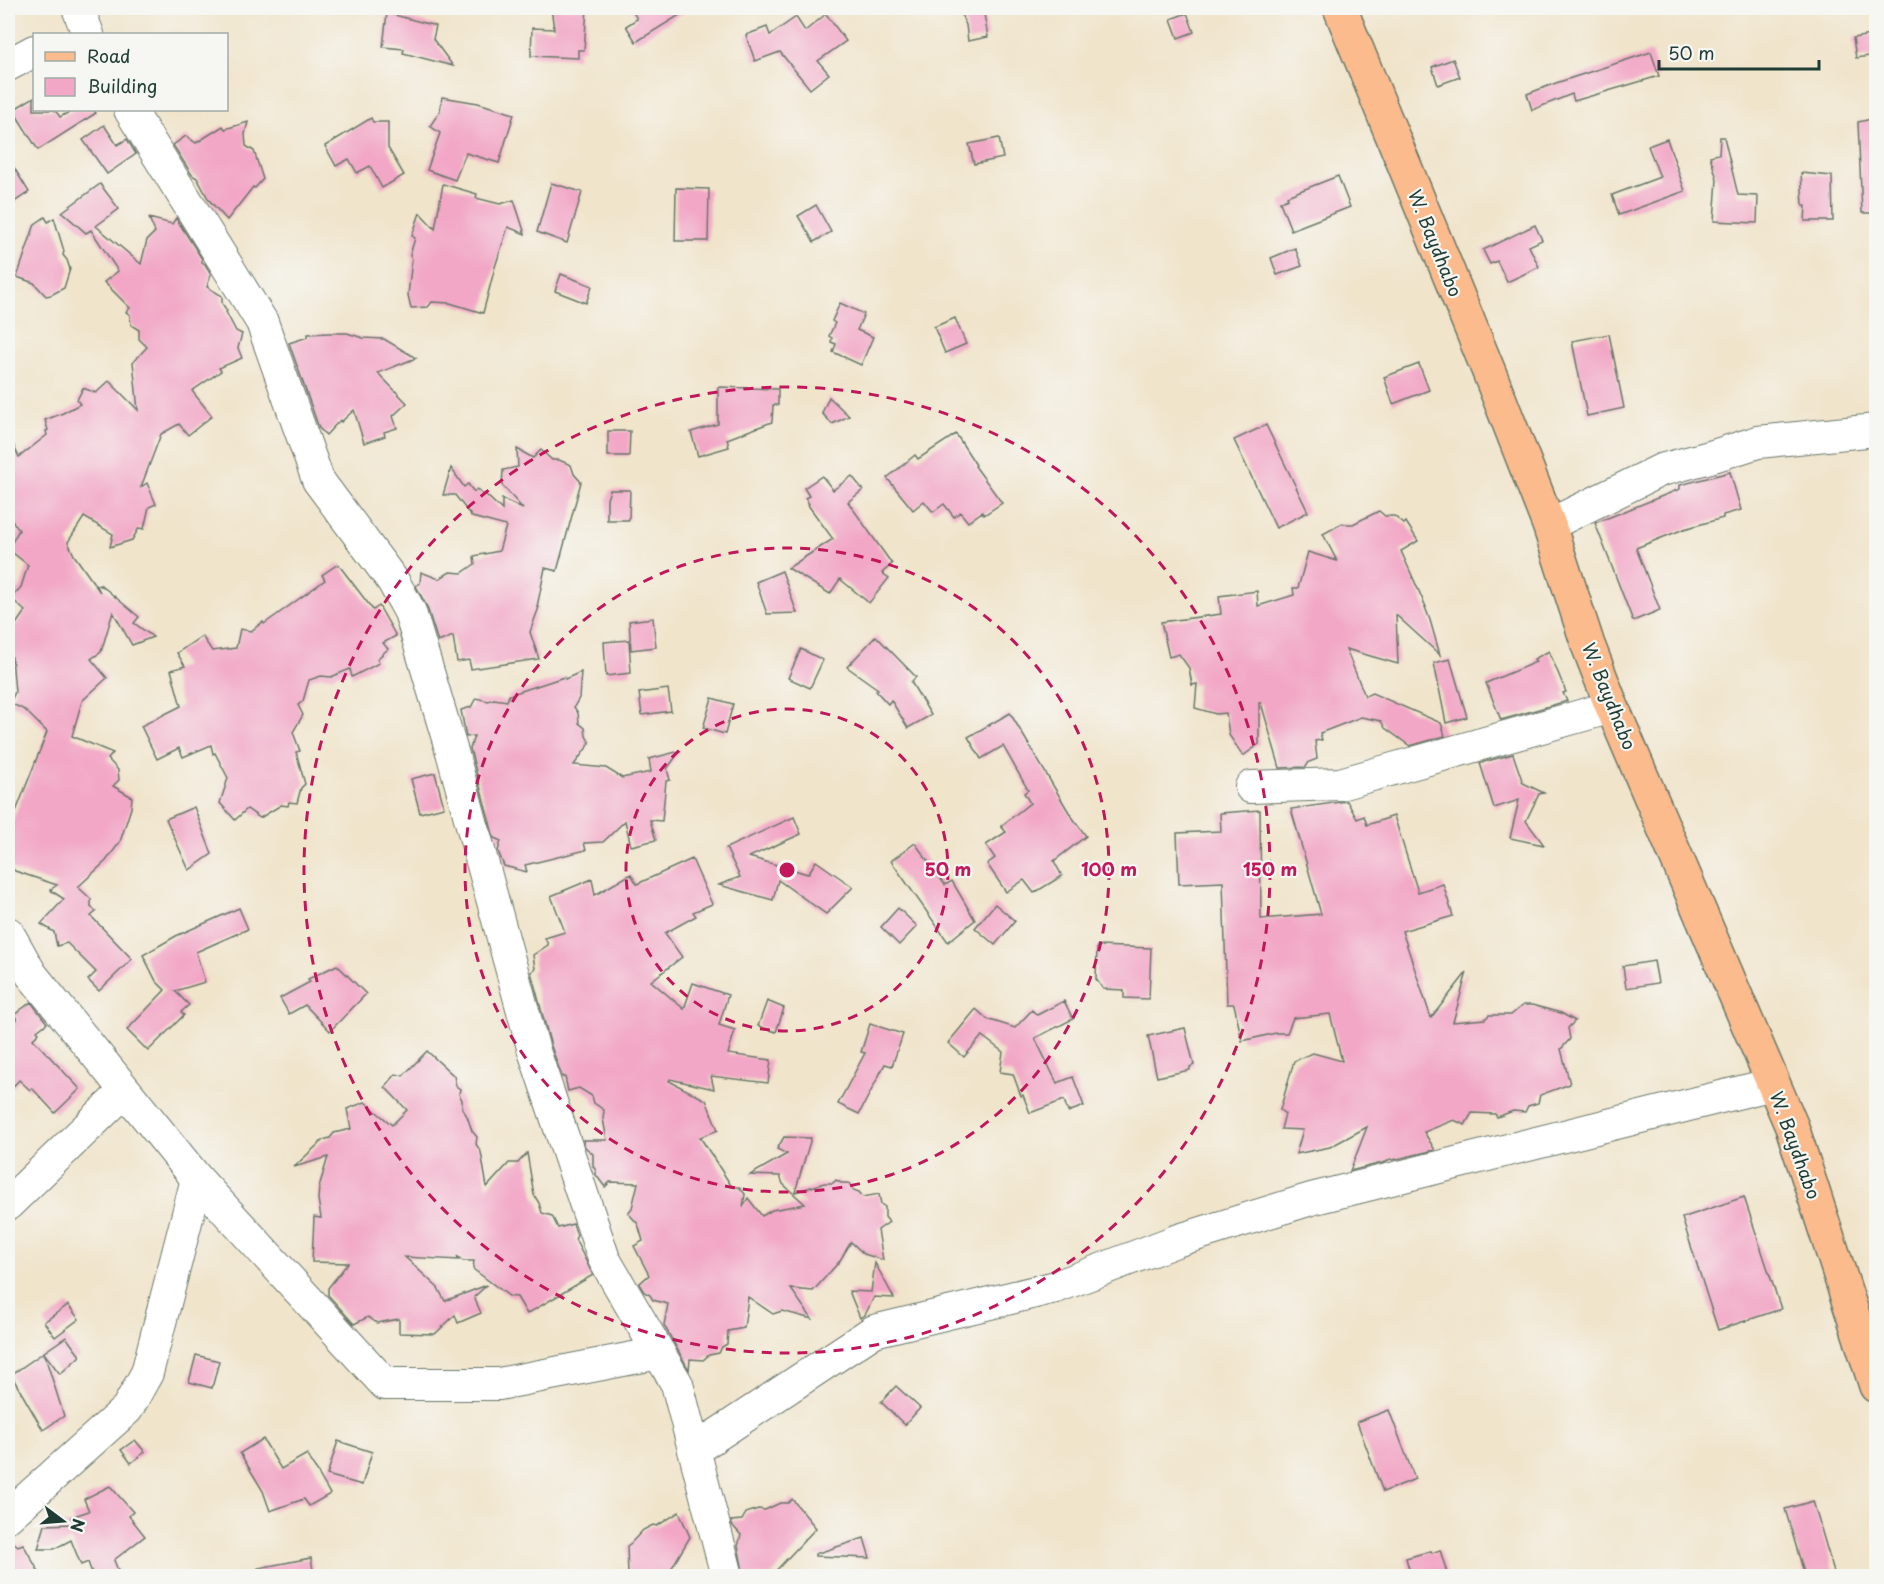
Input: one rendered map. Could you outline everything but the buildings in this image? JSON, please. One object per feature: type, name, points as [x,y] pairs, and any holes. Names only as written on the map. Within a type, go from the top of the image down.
[{"type":"main road","name":"W. Baydhabo","points":[[1341,8],[1549,525],[1588,645],[1612,707],[1792,1127],[1876,1386]]},
{"type":"street","points":[[8,65],[33,52]]},
{"type":"street","points":[[131,111],[262,322],[318,480],[393,581],[410,612],[455,764],[534,1051],[604,1259],[677,1383],[727,1576]]},
{"type":"street","points":[[1549,525],[1661,470],[1758,442],[1876,430]]},
{"type":"street","points":[[1251,787],[1340,784],[1612,707]]},
{"type":"street","points":[[8,933],[31,974],[197,1179],[385,1384],[499,1384],[659,1353]]},
{"type":"street","points":[[694,1450],[874,1330],[1056,1287],[1176,1241],[1311,1199],[1773,1084]]},
{"type":"street","points":[[8,1204],[125,1090]]},
{"type":"street","points":[[8,1516],[127,1409],[147,1373],[197,1179]]}]
